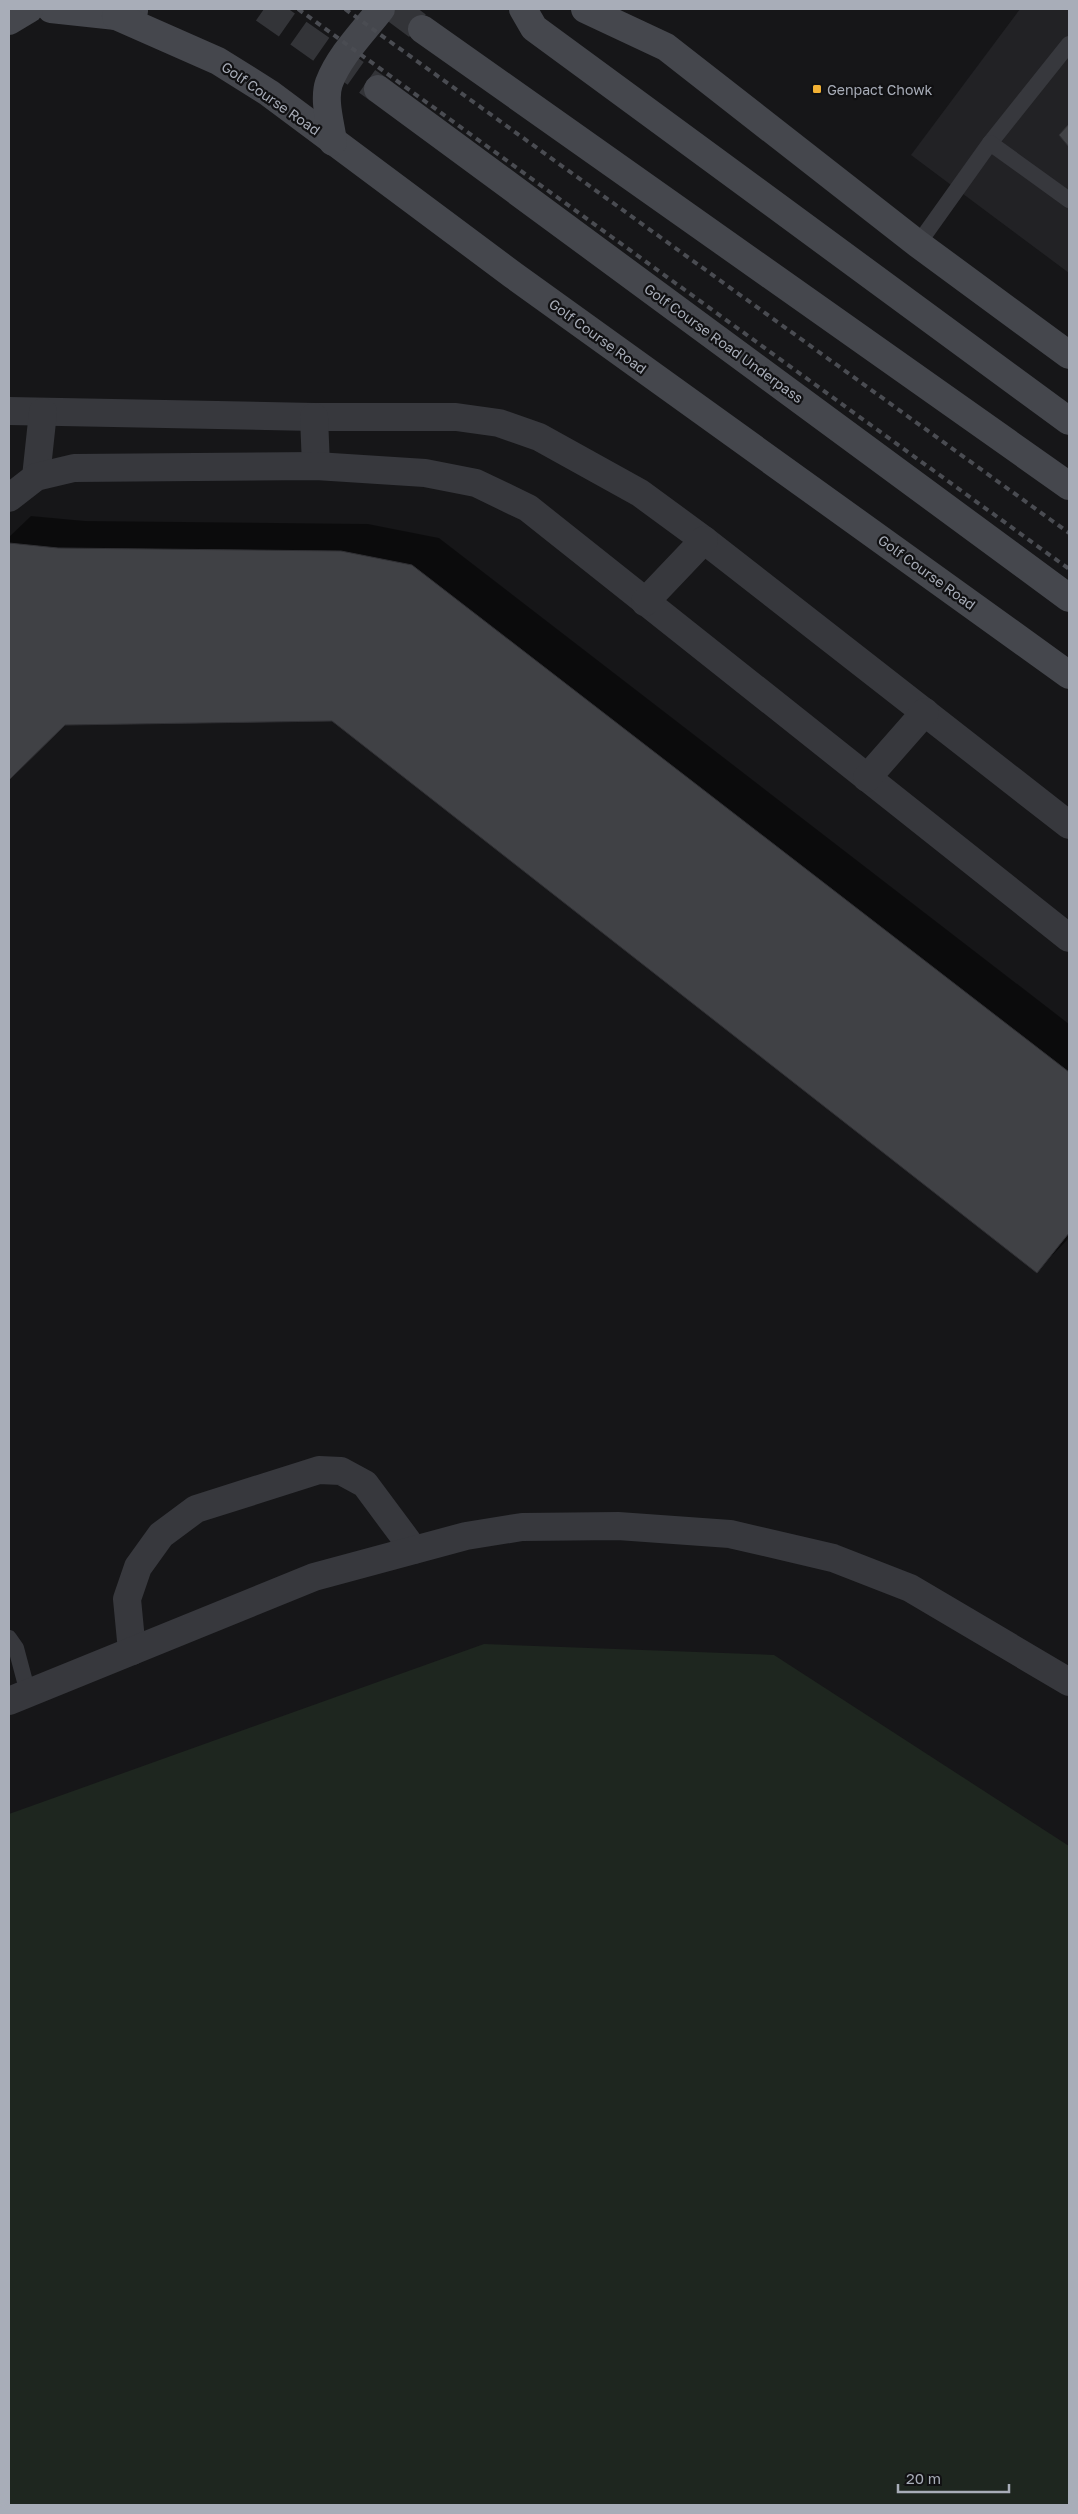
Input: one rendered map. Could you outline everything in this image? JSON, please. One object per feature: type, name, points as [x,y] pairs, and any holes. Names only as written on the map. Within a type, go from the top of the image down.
[{"type":"main road","points":[[9,21],[29,9]]},
{"type":"main road","name":"Golf Course Road","points":[[51,9],[128,12],[218,61],[270,93],[513,275],[1069,675]]},
{"type":"main road","points":[[334,142],[328,105],[329,84],[345,56],[381,9]]},
{"type":"main road","points":[[523,9],[534,28],[1069,421]]},
{"type":"main road","points":[[585,9],[666,47]]},
{"type":"main road","points":[[624,9],[666,47],[918,244],[1069,355]]},
{"type":"main road","points":[[422,29],[1069,486]]},
{"type":"main road","name":"Golf Course Road Underpass","points":[[378,89],[1069,598]]},
{"type":"street","points":[[9,411],[314,417],[456,417],[499,424],[539,438],[640,493],[704,540],[1069,825]]},
{"type":"street","points":[[36,476],[43,412]]},
{"type":"street","points":[[314,417],[316,466]]},
{"type":"street","points":[[9,498],[36,476],[74,468],[316,466],[425,474],[476,483],[528,508],[1069,938]]},
{"type":"street","points":[[645,602],[704,540]]},
{"type":"street","points":[[867,778],[926,712]]},
{"type":"street","points":[[132,1651],[128,1599],[138,1566],[161,1535],[196,1509],[319,1470],[341,1471],[365,1484],[414,1550]]},
{"type":"street","points":[[18,1697],[314,1577],[466,1536],[522,1526],[618,1526],[730,1534],[833,1558],[910,1588],[1069,1682]]},
{"type":"lane","points":[[918,244],[990,144],[1069,44]]},
{"type":"lane","points":[[990,144],[1069,200]]},
{"type":"lane","points":[[9,1638],[16,1648],[18,1697]]},
{"type":"shaded area","points":[[1020,9],[1069,9],[1069,273],[911,155]]},
{"type":"shaded area","points":[[484,1644],[774,1655],[1069,1846],[1069,2505],[9,2505],[9,1814]]},
{"type":"building","points":[[1069,124],[1069,147],[1059,135]]},
{"type":"building","points":[[9,543],[58,548],[341,551],[412,565],[1069,1072],[1069,1233],[1037,1273],[332,721],[65,725],[9,780]]},
{"type":"tunnel","points":[[264,9],[378,89]]},
{"type":"tunnel","points":[[395,9],[422,29]]},
{"type":"railway","points":[[298,9],[1069,569]]},
{"type":"railway","points":[[345,9],[1069,533]]},
{"type":"place","name":"Genpact Chowk","points":[[817,89]]}]
